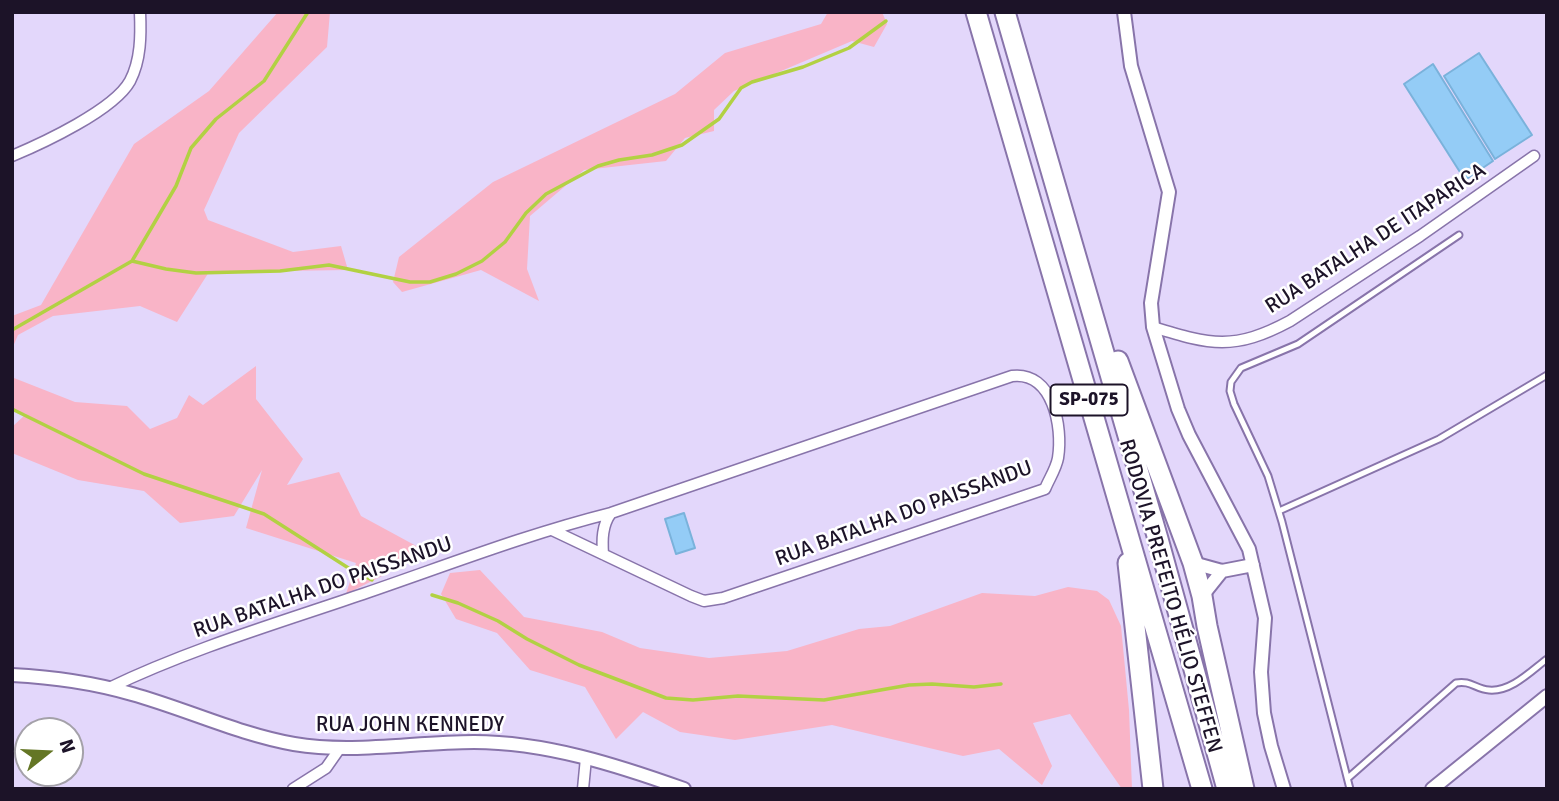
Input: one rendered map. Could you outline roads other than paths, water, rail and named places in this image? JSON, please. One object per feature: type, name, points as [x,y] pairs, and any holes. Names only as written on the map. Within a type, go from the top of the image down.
[{"type":"highway","name":"RODOVIA PREFEITO HÉLIO STEFFEN","points":[[976,12],[1202,789]]},
{"type":"highway","name":"RODOVIA PREFEITO HÉLIO STEFFEN","points":[[1005,12],[1158,539],[1227,789]]},
{"type":"highway","points":[[1045,155],[1193,563],[1244,789]]},
{"type":"highway","points":[[1126,527],[1129,579],[1153,789]]},
{"type":"street","points":[[12,156],[48,141],[121,93],[137,62],[141,39],[140,12]]},
{"type":"street","points":[[1124,12],[1131,66],[1169,192],[1151,303],[1153,327],[1178,409],[1249,549],[1265,618],[1261,672],[1264,713],[1284,789]]},
{"type":"street","name":"RUA BATALHA DE ITAPARICA","points":[[1153,327],[1191,339],[1228,343],[1248,341],[1270,332],[1420,236],[1534,156]]},
{"type":"street","name":"RUA BATALHA DO PAISSANDU","points":[[109,688],[158,664],[552,530],[611,513],[1012,376],[1022,374],[1039,382],[1055,413],[1059,435],[1057,461],[1045,489],[723,598],[704,601],[691,596],[552,530]]},
{"type":"street","points":[[603,554],[603,533],[611,513]]},
{"type":"street","points":[[1193,563],[1222,571],[1253,565]]},
{"type":"street","points":[[1202,596],[1222,571]]},
{"type":"street","name":"RUA JOHN KENNEDY","points":[[12,675],[109,688],[293,744],[340,748],[506,743],[586,758],[684,789]]},
{"type":"street","points":[[1432,789],[1547,696]]},
{"type":"street","points":[[293,789],[326,768],[340,748]]},
{"type":"street","points":[[583,789],[586,758]]},
{"type":"lane","points":[[1350,789],[1279,511],[1268,476],[1234,404],[1230,391],[1231,382],[1241,368],[1298,344],[1459,235]]},
{"type":"lane","points":[[1279,511],[1439,439],[1547,375]]},
{"type":"lane","points":[[1348,778],[1457,683],[1470,682],[1488,690],[1510,686],[1547,659]]},
{"type":"waterway","points":[[12,330],[132,261],[176,186],[191,148],[216,119],[264,81],[308,12]]},
{"type":"waterway","points":[[132,261],[196,273],[280,271],[329,265],[410,282],[430,282],[456,274],[482,261],[505,242],[526,213],[546,194],[598,166],[652,155],[682,145],[719,119],[741,88],[849,48],[886,21]]},
{"type":"waterway","points":[[12,409],[144,474],[264,514],[372,580]]},
{"type":"waterway","points":[[432,595],[498,621],[579,665],[666,698],[693,700],[738,696],[824,700],[909,685],[974,687],[1001,684]]}]
